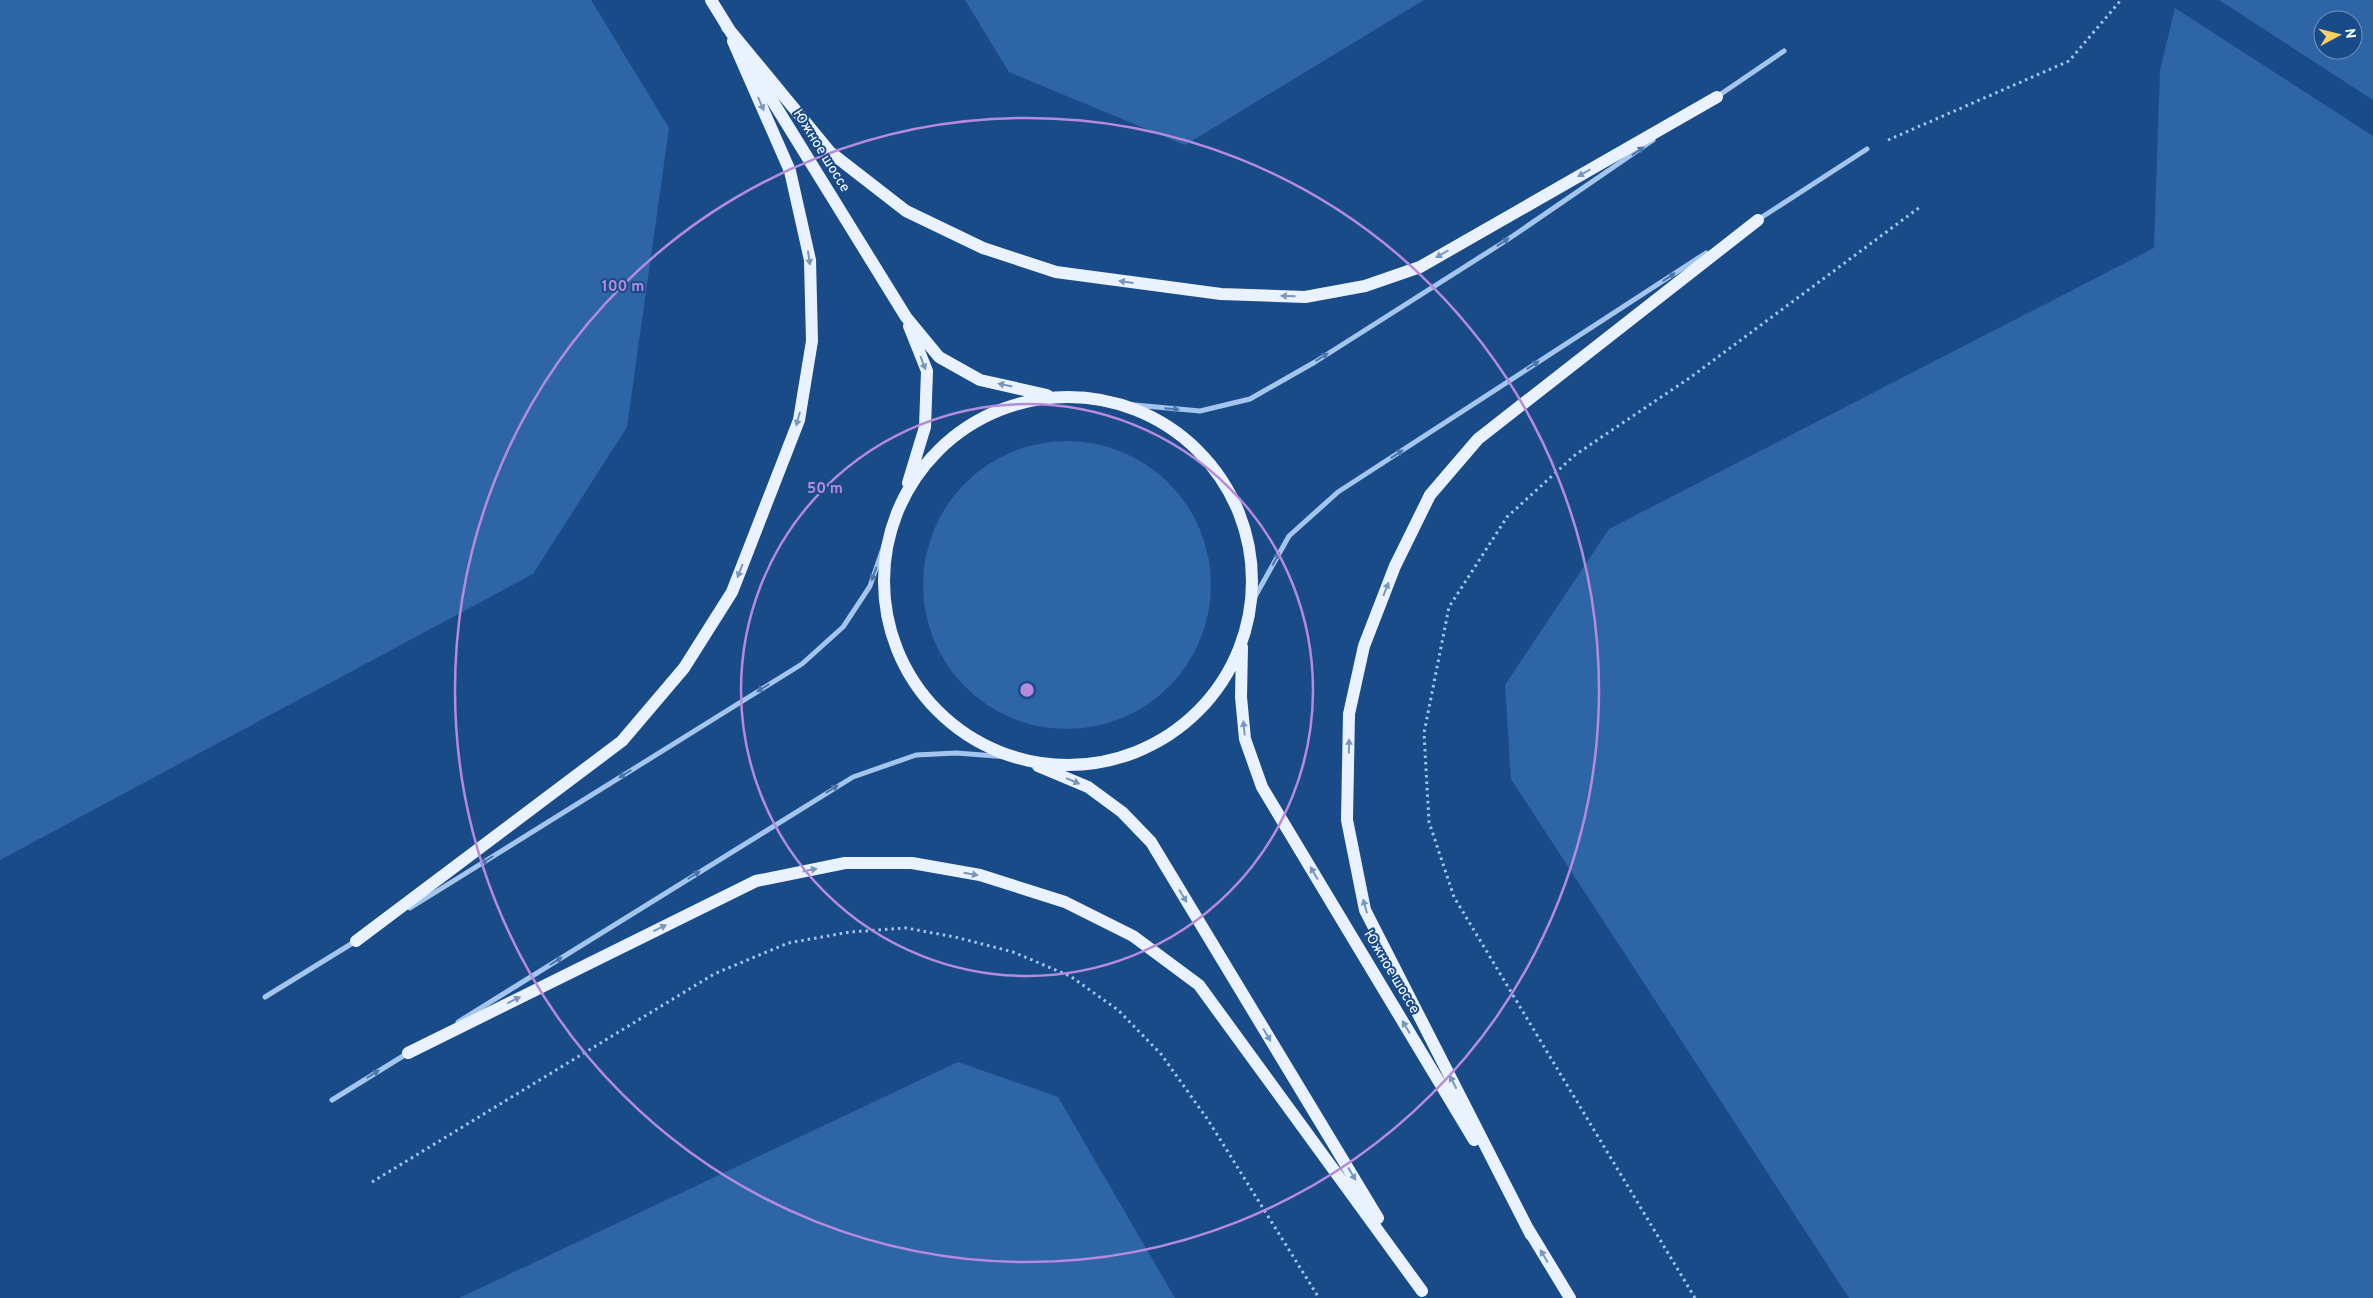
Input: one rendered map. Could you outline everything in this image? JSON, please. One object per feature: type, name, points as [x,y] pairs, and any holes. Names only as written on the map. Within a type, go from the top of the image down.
[{"type":"main road","name":"Южное шоссе","points":[[711,0],[906,317],[939,357],[980,380],[1053,396],[1089,397],[1124,404],[1180,433],[1223,480],[1248,538],[1252,602],[1242,644],[1241,697],[1245,739],[1262,787],[1570,1298]]},
{"type":"main road","points":[[727,27],[830,152],[906,211],[983,248],[1056,272],[1222,294],[1305,297],[1365,286],[1420,266],[1717,97]]},
{"type":"main road","points":[[356,942],[622,741],[684,668],[732,592],[799,420],[812,341],[810,260],[790,171],[727,27]]},
{"type":"main road","points":[[1531,1235],[1365,910],[1347,820],[1349,714],[1364,646],[1395,566],[1430,495],[1478,439],[1758,220]]},
{"type":"main road","name":"Южное шоссе","points":[[906,317],[927,371],[925,427],[904,496],[890,528],[882,575],[888,622],[903,667],[930,706],[967,736],[1009,757],[1029,762],[1082,766],[1134,755],[1180,729],[1218,690],[1242,644]]},
{"type":"main road","name":"Южное шоссе","points":[[904,496],[930,457],[965,426],[1007,406],[1053,396]]},
{"type":"main road","name":"Южное шоссе","points":[[1029,762],[1088,788],[1122,812],[1151,842],[1424,1295]]},
{"type":"main road","points":[[408,1053],[756,881],[845,864],[912,863],[980,875],[1065,902],[1133,936],[1199,985],[1424,1295]]},
{"type":"street","points":[[1124,404],[1200,411],[1250,399],[1315,362],[1507,240],[1784,51]]},
{"type":"street","points":[[1252,602],[1289,536],[1338,492],[1867,149]]},
{"type":"street","points":[[266,998],[802,664],[843,627],[870,586],[890,528]]},
{"type":"street","points":[[332,1100],[853,777],[916,755],[956,753],[1009,757]]},
{"type":"path","points":[[1867,149],[2069,61],[2121,0]]},
{"type":"path","points":[[1695,1298],[1454,898],[1429,822],[1424,733],[1449,607],[1507,517],[1575,455],[1691,377],[1920,207]]},
{"type":"path","points":[[372,1182],[714,974],[788,943],[850,932],[906,928],[955,937],[1013,952],[1070,976],[1118,1010],[1161,1054],[1208,1120],[1319,1298]]},
{"type":"shaded area","points":[[0,0],[591,0],[669,128],[627,427],[533,574],[0,860]]},
{"type":"shaded area","points":[[965,0],[1424,0],[1185,145],[1009,72]]},
{"type":"shaded area","points":[[2219,0],[2373,0],[2373,100]]},
{"type":"shaded area","points":[[2175,8],[2373,136],[2373,1298],[1849,1298],[1511,779],[1505,685],[1609,529],[2154,248],[2160,70]]},
{"type":"shaded area","points":[[1053,441],[1081,441],[1109,447],[1135,458],[1159,473],[1179,493],[1194,517],[1205,543],[1211,571],[1209,613],[1194,653],[1179,677],[1159,697],[1135,712],[1109,723],[1081,729],[1053,729],[1025,723],[999,712],[975,697],[955,677],[940,653],[929,627],[923,599],[923,571],[929,543],[940,517],[955,493],[975,473],[999,458],[1025,447]]},
{"type":"shaded area","points":[[958,1062],[1058,1097],[1175,1298],[459,1298]]}]
